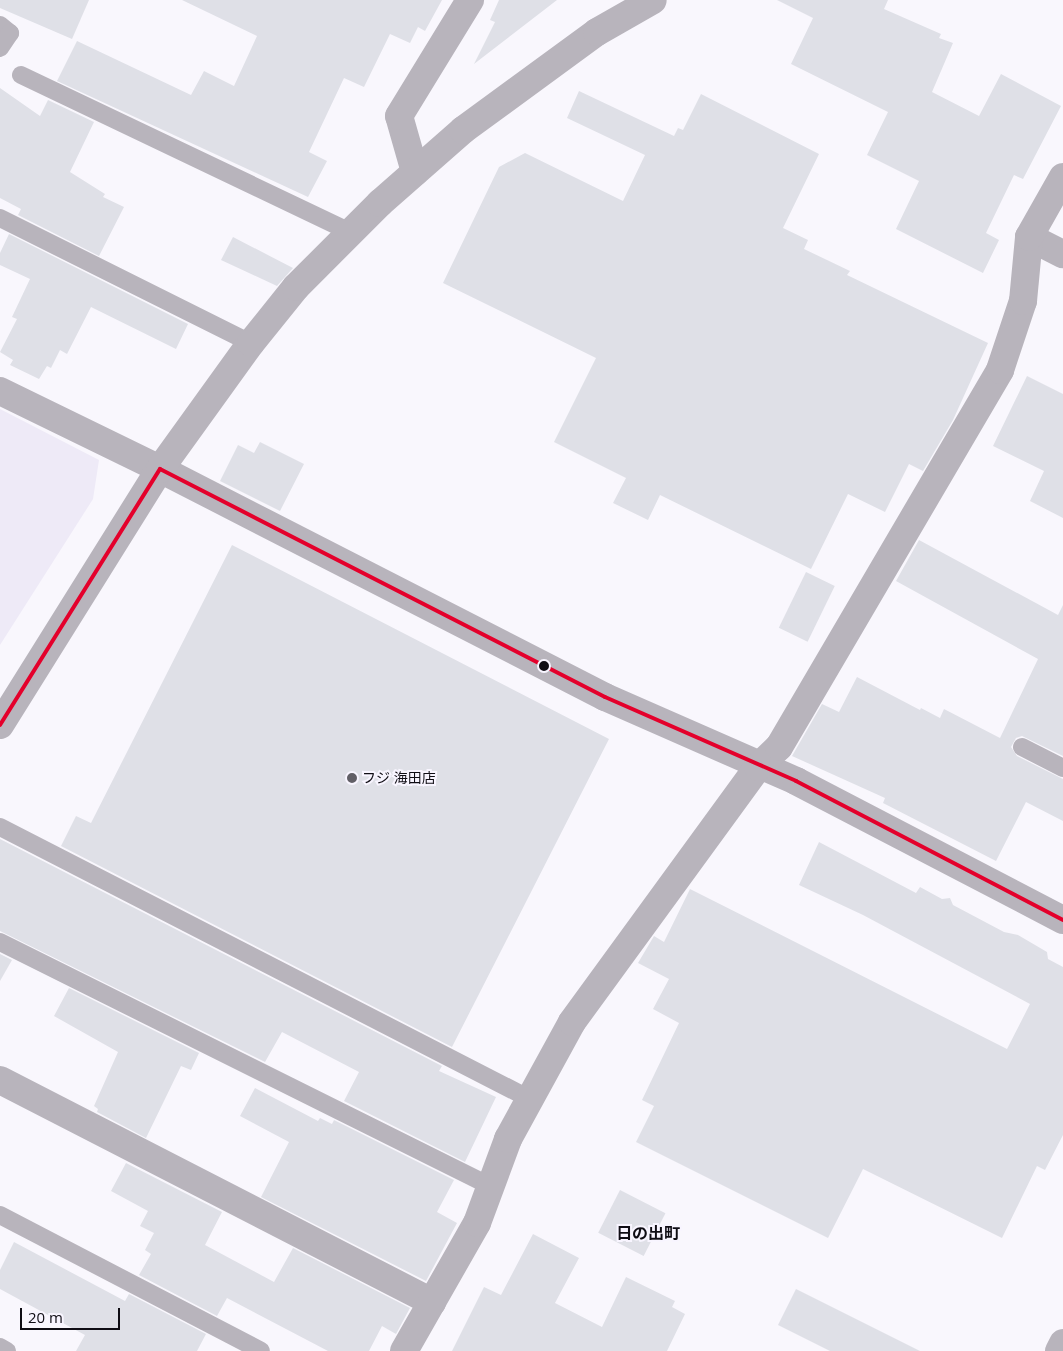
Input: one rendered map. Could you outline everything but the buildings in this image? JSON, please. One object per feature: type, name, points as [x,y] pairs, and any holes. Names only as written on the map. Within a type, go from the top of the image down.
[{"type":"street","points":[[415,172],[399,116],[470,0]]},
{"type":"street","points":[[0,725],[160,469],[251,343],[296,287],[350,232],[463,130],[597,32],[653,0]]},
{"type":"street","points":[[404,1351],[477,1223],[508,1139],[572,1022],[758,767],[779,747],[1000,370],[1023,301],[1029,237],[1063,177]]},
{"type":"street","points":[[1029,237],[1063,254]]},
{"type":"street","points":[[0,391],[160,469],[605,697],[758,767],[796,781],[916,841],[1063,920]]},
{"type":"street","points":[[0,1080],[432,1302]]},
{"type":"street","points":[[1058,1351],[1063,1344]]},
{"type":"lane","points":[[0,25],[10,33],[0,48]]},
{"type":"lane","points":[[21,75],[350,232]]},
{"type":"lane","points":[[0,218],[251,343]]},
{"type":"lane","points":[[1022,747],[1063,768]]},
{"type":"lane","points":[[0,827],[530,1099]]},
{"type":"lane","points":[[0,942],[490,1186]]},
{"type":"lane","points":[[0,1215],[261,1351]]},
{"type":"lane","points":[[0,1347],[7,1351]]},
{"type":"shaded area","points":[[0,409],[99,460],[93,499],[0,645]]},
{"type":"transit line","points":[[160,469],[605,697],[796,781],[1063,920]]},
{"type":"transit line","points":[[0,725],[160,469]]},
{"type":"place","name":"フジ 海田店","points":[[352,778]]},
{"type":"district","name":"日の出町","points":[[648,1233]]}]
